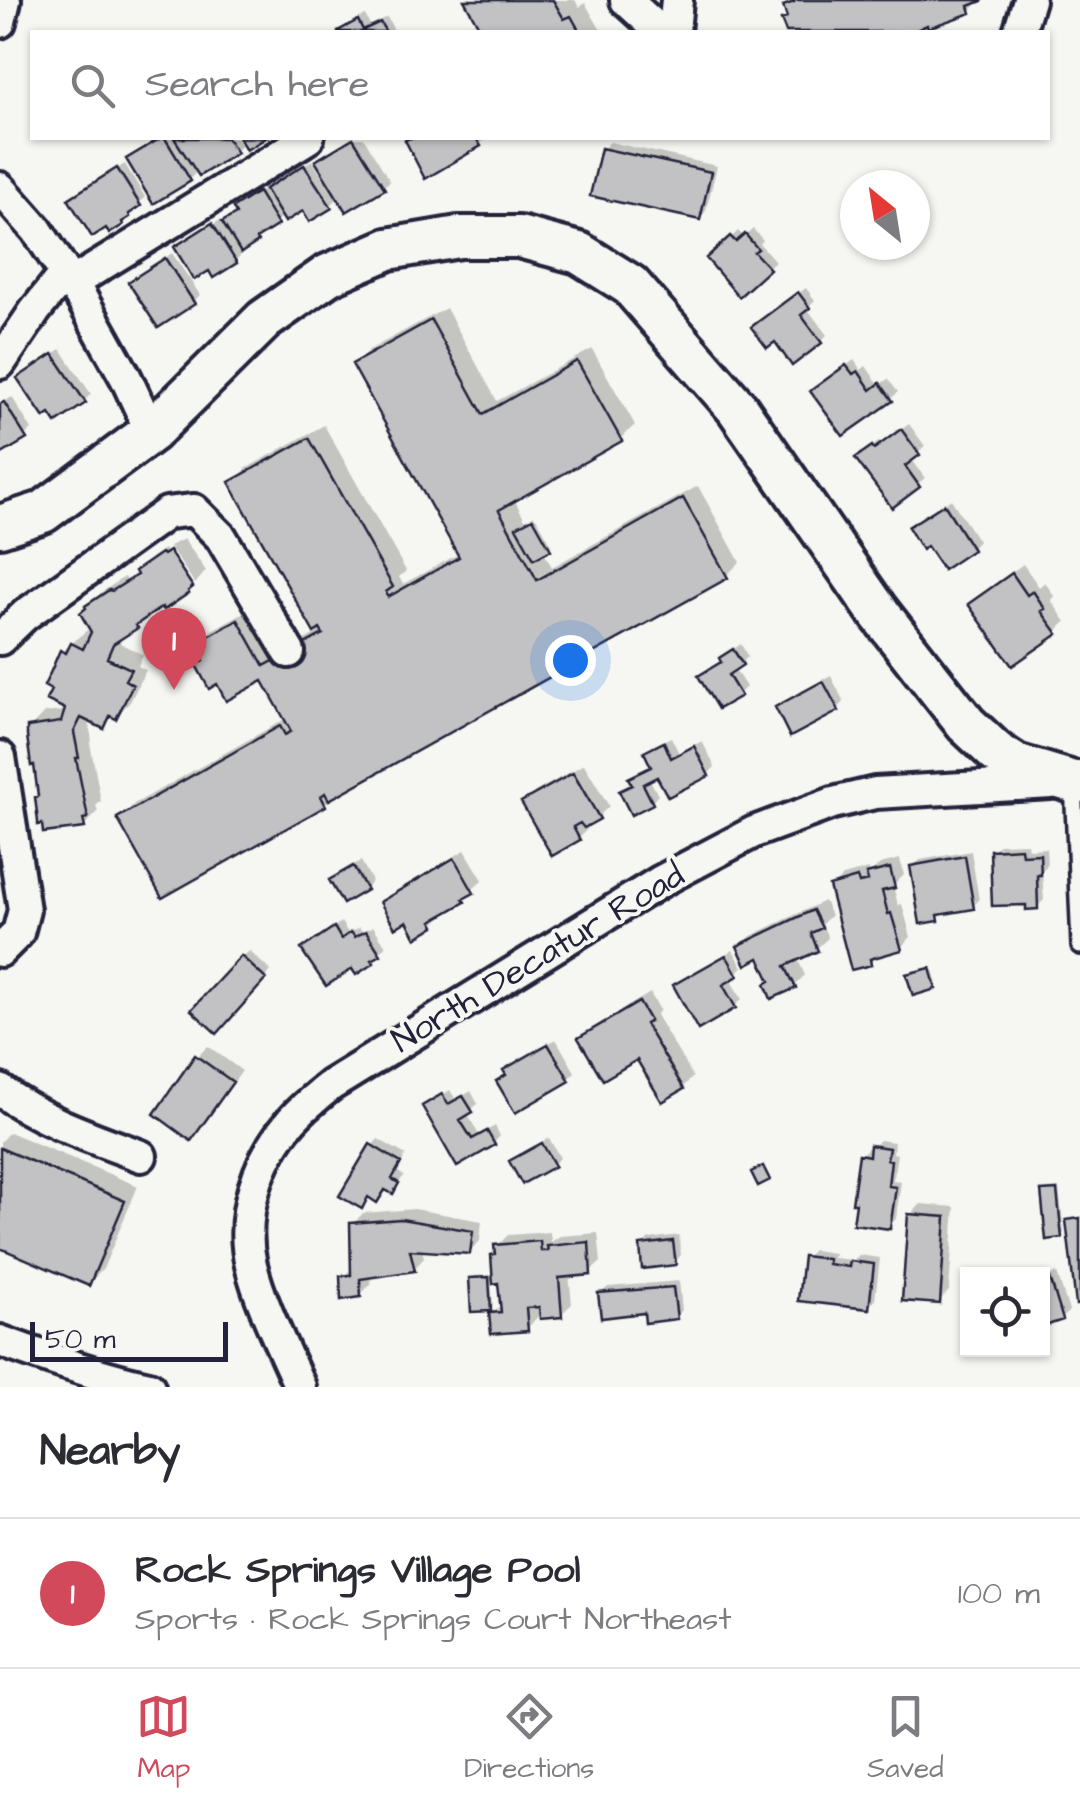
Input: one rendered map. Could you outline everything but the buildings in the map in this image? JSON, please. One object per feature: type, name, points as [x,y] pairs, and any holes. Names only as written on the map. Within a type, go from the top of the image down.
[{"type":"street","points":[[0,22],[5,0]]},
{"type":"street","points":[[626,0],[659,30]]},
{"type":"street","points":[[674,30],[677,0]]},
{"type":"street","points":[[1020,30],[1029,0]]},
{"type":"street","points":[[0,363],[35,311],[68,278],[305,140]]},
{"type":"street","points":[[0,188],[37,230],[68,278],[126,378],[151,432]]},
{"type":"street","points":[[0,526],[43,512],[151,432],[264,320],[328,275],[388,249],[459,236],[519,237],[579,253],[630,285],[737,408],[876,609],[966,724],[1016,765],[1076,782]]},
{"type":"street","points":[[0,640],[25,616],[166,513],[194,510],[220,536],[290,652]]},
{"type":"street","points":[[0,757],[24,910],[18,933],[0,952]]},
{"type":"street","name":"North Decatur Road","points":[[300,1387],[256,1282],[247,1225],[258,1177],[272,1148],[290,1122],[331,1084],[661,881],[754,832],[833,803],[875,793],[1076,782]]},
{"type":"street","points":[[0,1090],[16,1102],[81,1133],[141,1156]]},
{"type":"street","points":[[0,1341],[149,1387]]},
{"type":"lane","points":[[1076,782],[1080,946]]},
{"type":"place","name":"Rock Springs Village Pool","points":[[174,690]]}]
